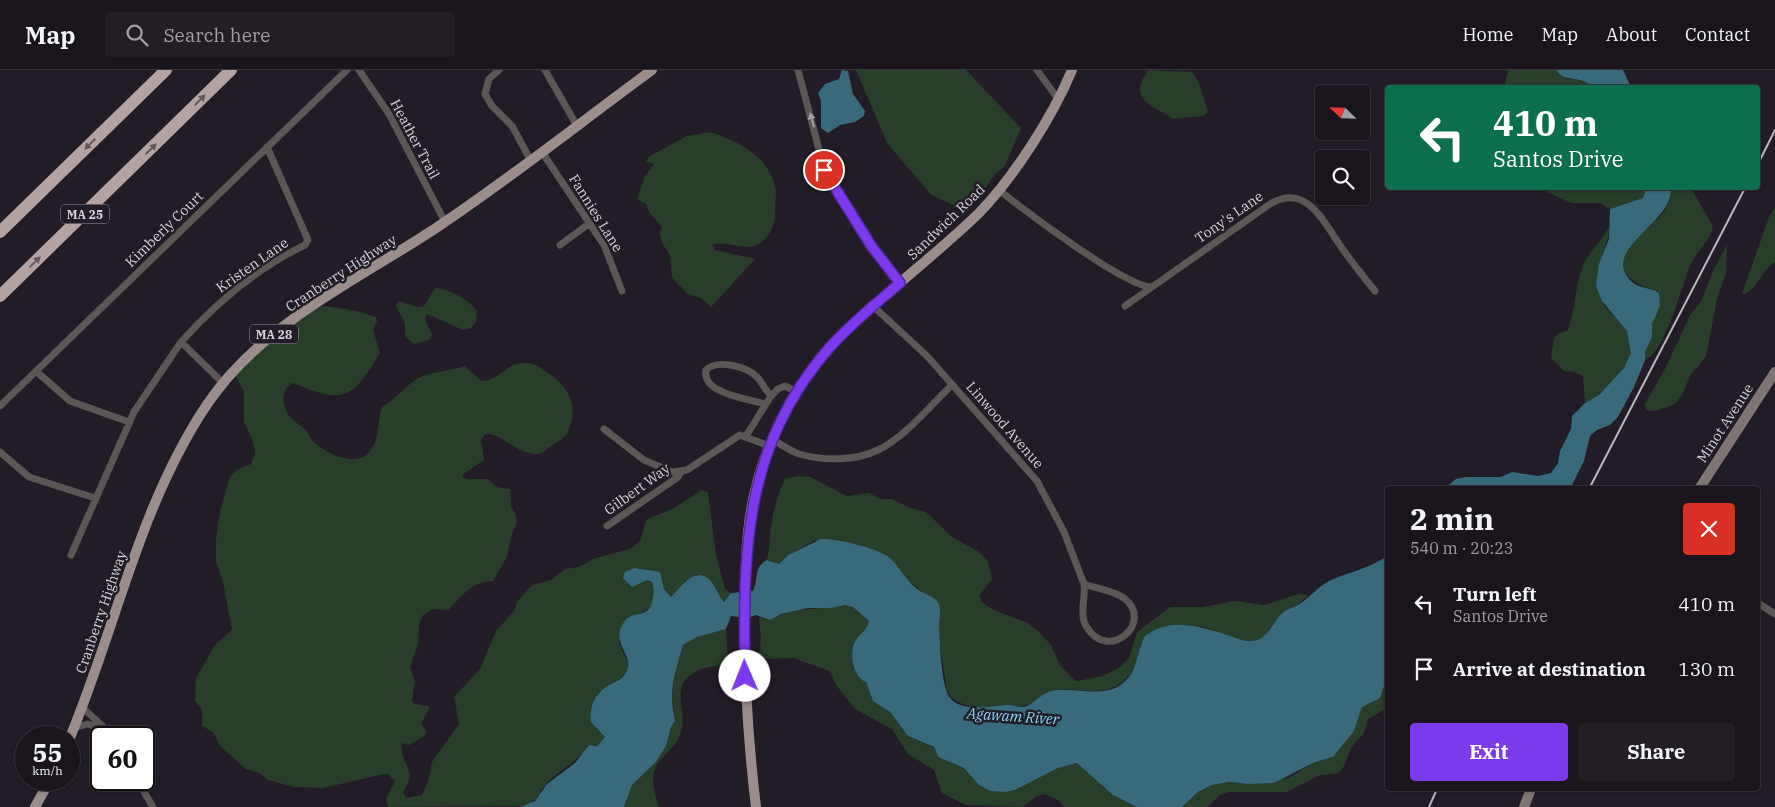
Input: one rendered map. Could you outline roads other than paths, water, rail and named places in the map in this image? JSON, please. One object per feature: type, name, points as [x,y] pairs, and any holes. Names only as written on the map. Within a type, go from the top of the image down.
[{"type":"highway","points":[[0,232],[166,70]]},
{"type":"highway","name":"MA 25","points":[[0,296],[231,70]]},
{"type":"main road","name":"Cranberry Highway","points":[[75,726],[155,502],[182,447],[207,404],[223,383],[251,354],[285,326],[445,222],[652,70]]},
{"type":"main road","name":"Sandwich Road","points":[[756,807],[747,726],[745,590],[749,523],[759,477],[771,442],[797,392],[830,347],[873,306],[971,220],[999,190],[1058,99],[1072,70]]},
{"type":"main road","name":"Minot Avenue","points":[[1701,486],[1775,372]]},
{"type":"main road","points":[[35,807],[44,791]]},
{"type":"main road","points":[[1524,807],[1530,791]]},
{"type":"street","name":"Kimberly Court","points":[[0,406],[38,372],[347,70]]},
{"type":"street","name":"Heather Trail","points":[[359,70],[389,114],[445,222]]},
{"type":"street","points":[[499,70],[486,86],[484,92],[488,101],[512,126],[531,160]]},
{"type":"street","points":[[545,70],[578,126]]},
{"type":"street","points":[[798,70],[826,176],[872,247],[900,283]]},
{"type":"street","points":[[1037,70],[1058,99]]},
{"type":"street","name":"Kristen Lane","points":[[71,554],[129,422],[146,392],[181,342],[228,295],[267,267],[305,245],[308,240],[267,147]]},
{"type":"street","name":"Fannies Lane","points":[[542,152],[606,249],[622,291]]},
{"type":"street","points":[[999,190],[1120,275],[1139,286],[1151,287]]},
{"type":"street","name":"Tony's Lane","points":[[1125,306],[1270,204],[1287,197],[1307,202],[1316,210],[1343,250],[1376,291]]},
{"type":"street","points":[[560,245],[590,223]]},
{"type":"street","name":"Linwood Avenue","points":[[873,306],[908,337],[952,384],[1006,444],[1042,488],[1064,532],[1084,584],[1084,618],[1087,627],[1096,636],[1104,640],[1115,641],[1124,637],[1131,628],[1134,617],[1130,604],[1117,594],[1084,584]]},
{"type":"street","points":[[181,342],[223,383]]},
{"type":"street","points":[[765,404],[725,394],[709,382],[706,370],[712,366],[723,364],[742,369],[755,375],[770,396]]},
{"type":"street","points":[[38,372],[70,401],[129,422]]},
{"type":"street","points":[[797,392],[789,387],[781,387],[770,396],[746,436],[771,442],[798,453],[837,458],[870,454],[894,439],[952,384]]},
{"type":"street","points":[[604,429],[650,464],[667,471],[681,472]]},
{"type":"street","name":"Gilbert Way","points":[[608,526],[678,477],[681,472],[736,436],[746,436]]},
{"type":"street","points":[[0,452],[17,469],[29,477],[95,498]]},
{"type":"street","points":[[1760,604],[1775,614]]},
{"type":"street","points":[[82,707],[103,726]]},
{"type":"street","points":[[80,726],[88,724],[94,726]]},
{"type":"street","points":[[144,791],[153,807]]},
{"type":"water","points":[[842,70],[848,71],[853,94],[865,111],[864,116],[855,122],[840,125],[828,133],[821,128],[821,101],[818,93],[825,84],[839,79]]},
{"type":"water","points":[[1556,70],[1623,70],[1630,85],[1590,85],[1584,81],[1564,77]]},
{"type":"water","points":[[1644,190],[1671,190],[1669,201],[1662,213],[1630,247],[1624,258],[1624,269],[1634,284],[1659,293],[1660,306],[1652,324],[1652,337],[1645,352],[1645,360],[1634,387],[1618,417],[1610,425],[1597,430],[1590,436],[1584,461],[1572,486],[1448,486],[1456,479],[1466,477],[1501,477],[1512,472],[1538,476],[1551,473],[1558,463],[1560,451],[1571,429],[1572,416],[1585,403],[1600,394],[1624,368],[1631,353],[1627,331],[1602,301],[1596,286],[1599,264],[1609,239],[1610,209],[1643,198]]},
{"type":"water","name":"Agawam River","points":[[821,539],[857,544],[890,558],[917,589],[932,597],[939,604],[941,664],[947,692],[955,702],[976,708],[1007,705],[1024,707],[1044,694],[1056,690],[1100,691],[1116,688],[1128,678],[1135,667],[1145,636],[1163,627],[1173,625],[1192,626],[1243,640],[1257,640],[1266,634],[1284,612],[1305,600],[1327,582],[1367,567],[1385,557],[1385,683],[1380,698],[1362,707],[1354,731],[1333,757],[1315,762],[1274,783],[1248,784],[1229,782],[1212,785],[1198,792],[1182,807],[1137,807],[1113,795],[1077,763],[1058,768],[1015,790],[1006,792],[990,791],[979,785],[964,768],[938,757],[934,747],[908,736],[890,712],[873,701],[866,682],[858,675],[855,669],[852,650],[869,621],[853,607],[845,605],[831,608],[808,608],[781,614],[770,620],[756,615],[747,618],[731,616],[726,629],[697,637],[683,645],[672,691],[675,721],[671,727],[666,746],[656,762],[632,785],[624,807],[521,807],[535,801],[547,784],[575,763],[589,745],[597,746],[605,737],[591,722],[592,705],[601,691],[626,673],[628,660],[619,637],[620,630],[628,618],[645,612],[648,609],[654,593],[652,582],[647,580],[632,587],[623,578],[625,572],[634,568],[660,572],[664,589],[671,597],[689,579],[699,575],[711,581],[724,602],[731,593],[753,591],[758,570],[767,560],[779,564],[788,555]]},
{"type":"railway","points":[[1760,160],[1775,130]]},
{"type":"railway","points":[[1591,486],[1744,190]]},
{"type":"railway","points":[[1429,807],[1436,791]]}]
